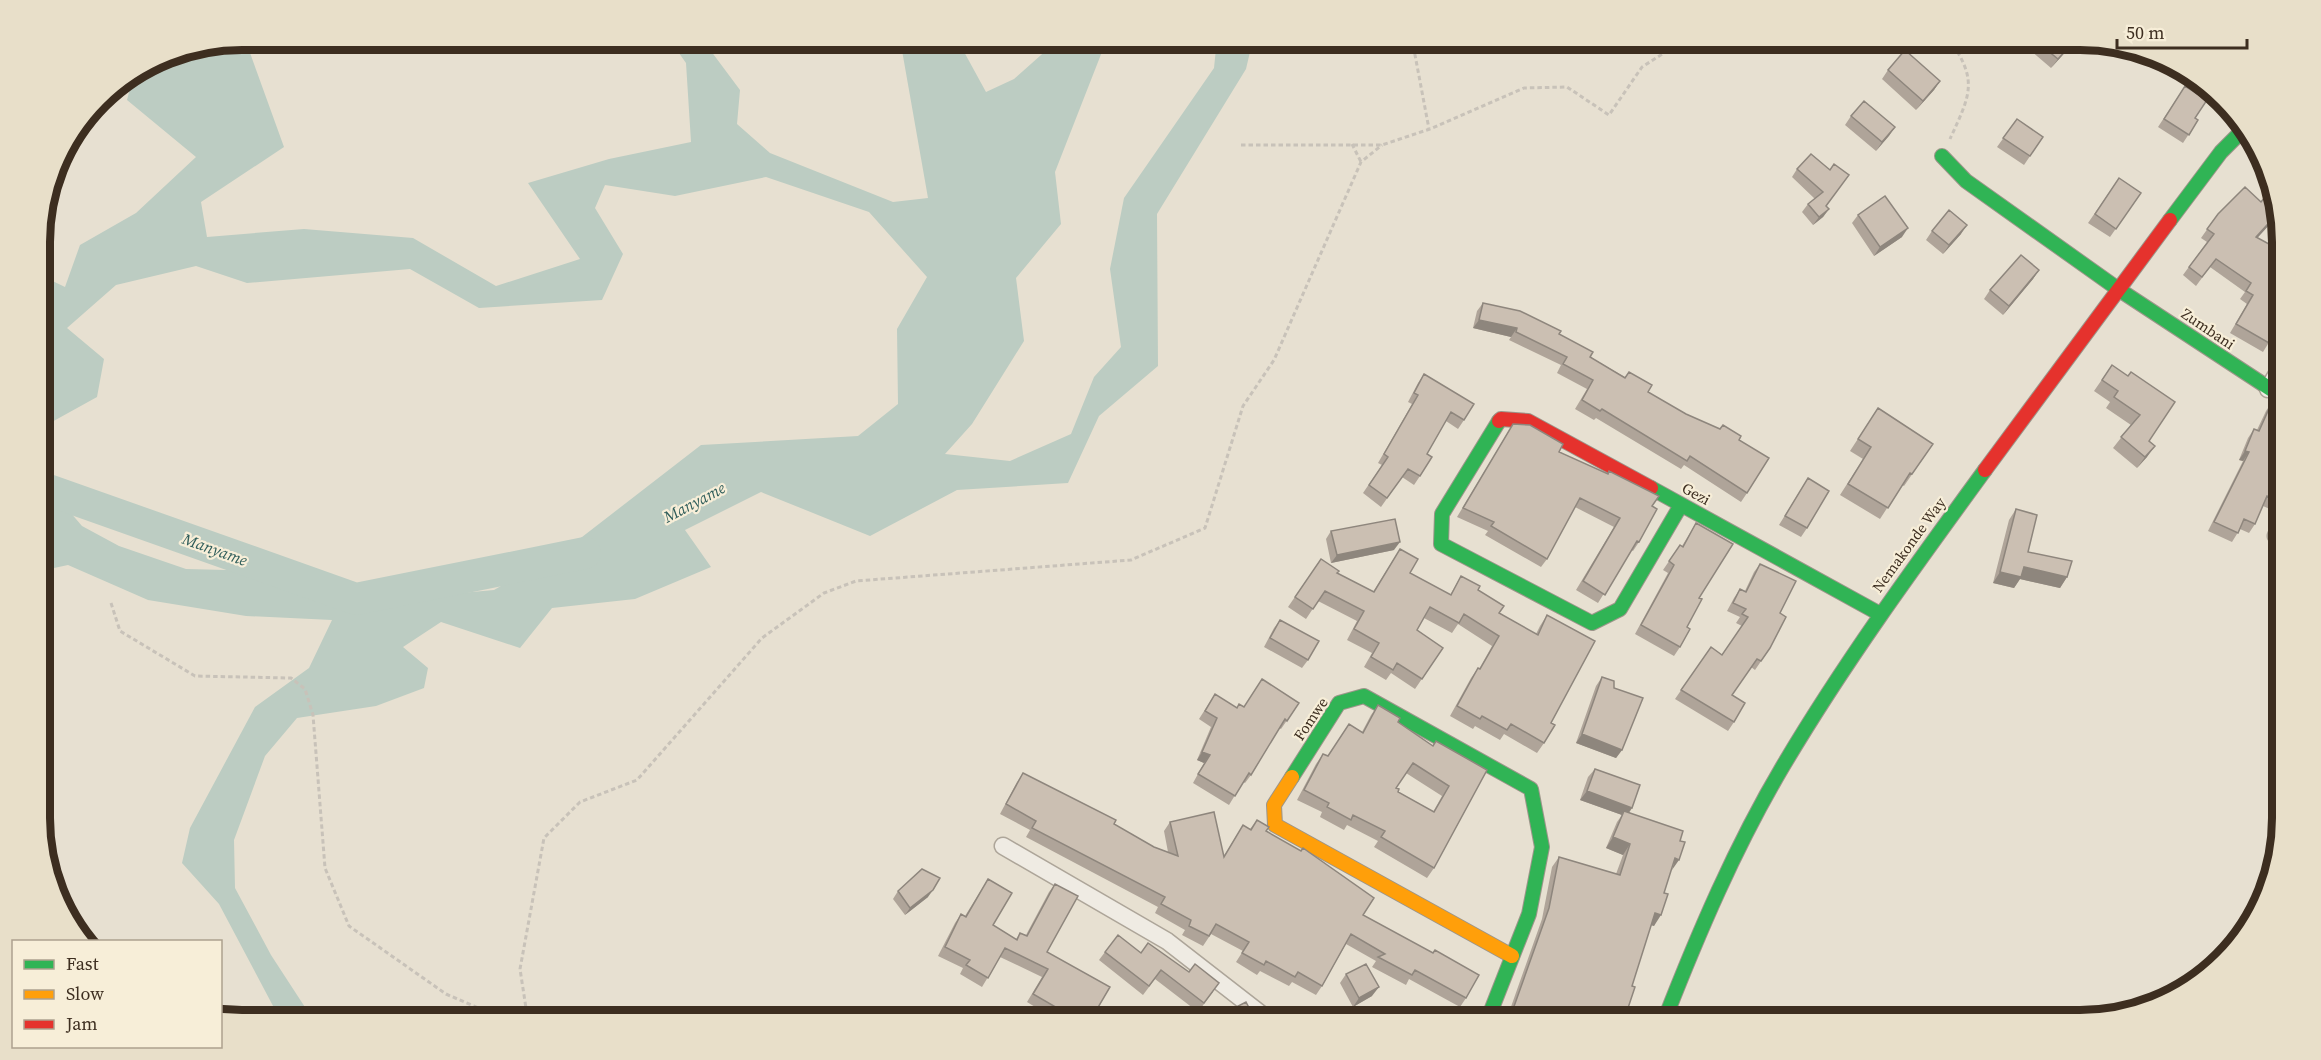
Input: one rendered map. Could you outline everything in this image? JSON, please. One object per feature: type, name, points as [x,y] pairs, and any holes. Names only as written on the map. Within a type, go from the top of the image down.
[{"type":"street","name":"Nemakonde Way","points":[[1668,1010],[1704,919],[1782,767],[1880,614],[2118,289],[2221,152],[2238,135]]},
{"type":"street","name":"Zumbani","points":[[1942,156],[1966,181],[2118,289],[2271,390]]},
{"type":"street","name":"Gezi","points":[[1681,505],[1620,609],[1592,623],[1441,544],[1442,514],[1494,427],[1501,419],[1528,421],[1880,614]]},
{"type":"street","name":"Fomwe","points":[[1491,1010],[1529,914],[1542,847],[1531,789],[1364,696],[1339,703],[1274,805],[1275,825],[1512,956]]},
{"type":"street","points":[[1003,846],[1167,941],[1256,1010]]},
{"type":"path","points":[[1414,50],[1430,129]]},
{"type":"path","points":[[1241,145],[1382,145],[1430,129],[1524,88],[1567,87],[1609,115],[1642,67],[1669,50]]},
{"type":"path","points":[[1942,156],[1969,97],[1965,62],[1957,50]]},
{"type":"path","points":[[1352,144],[1361,162]]},
{"type":"path","points":[[526,1010],[520,969],[544,838],[580,801],[637,780],[762,638],[824,593],[856,581],[1131,560],[1205,528],[1243,406],[1274,360],[1361,162],[1382,145]]},
{"type":"path","points":[[111,603],[120,631],[195,676],[291,678],[305,688],[313,715],[325,868],[349,926],[446,994],[483,1010]]},
{"type":"water","points":[[249,50],[284,147],[201,202],[207,237],[304,229],[413,238],[496,286],[580,259],[528,183],[609,159],[691,142],[686,63],[677,50],[710,50],[740,90],[737,124],[770,153],[893,202],[928,198],[902,50],[963,50],[986,92],[1014,79],[1047,50],[1103,50],[1055,172],[1061,224],[1016,278],[1024,341],[972,424],[945,454],[1010,461],[1071,434],[1094,377],[1121,347],[1110,269],[1124,198],[1214,68],[1216,50],[1250,50],[1246,69],[1157,214],[1158,366],[1099,416],[1068,483],[957,490],[870,536],[761,492],[685,530],[711,567],[635,599],[552,608],[520,648],[441,622],[403,647],[428,668],[424,688],[376,706],[297,718],[265,756],[234,840],[235,888],[271,955],[307,1010],[275,1010],[219,904],[182,863],[190,828],[255,707],[309,668],[332,620],[246,616],[148,600],[68,565],[50,569],[50,489],[82,526],[119,546],[186,569],[302,572],[351,603],[494,590],[573,544],[701,445],[858,436],[898,404],[897,329],[927,277],[869,212],[766,177],[675,196],[605,185],[595,208],[623,254],[602,300],[479,308],[410,269],[247,283],[196,266],[116,285],[67,328],[104,359],[97,397],[50,423],[50,280],[65,287],[80,245],[136,213],[196,157],[127,100],[131,85],[157,69],[204,53]]},
{"type":"building","points":[[1905,50],[1940,81],[1923,101],[1888,70]]},
{"type":"building","points":[[2047,50],[2066,50],[2058,59]]},
{"type":"building","points":[[2185,86],[2207,100],[2195,118],[2198,120],[2189,135],[2164,119]]},
{"type":"building","points":[[1864,101],[1895,127],[1882,142],[1851,116]]},
{"type":"building","points":[[2017,119],[2043,137],[2030,156],[2003,138]]},
{"type":"building","points":[[1811,154],[1830,170],[1834,164],[1849,175],[1826,206],[1829,209],[1819,217],[1808,204],[1823,192],[1797,169]]},
{"type":"building","points":[[2119,178],[2141,193],[2116,229],[2095,214]]},
{"type":"building","points":[[2245,187],[2261,202],[2266,196],[2270,221],[2256,237],[2271,245],[2271,340],[2269,343],[2236,324],[2253,295],[2246,291],[2251,283],[2216,259],[2202,277],[2189,267],[2214,234],[2207,229],[2218,214]]},
{"type":"building","points":[[1885,196],[1908,228],[1880,247],[1858,215]]},
{"type":"building","points":[[1949,210],[1967,225],[1949,245],[1932,231]]},
{"type":"building","points":[[2021,255],[2039,270],[2009,306],[1990,290]]},
{"type":"building","points":[[1483,303],[1520,311],[1561,331],[1559,334],[1593,352],[1590,357],[1625,378],[1629,372],[1652,385],[1648,392],[1686,414],[1720,429],[1723,425],[1741,436],[1739,440],[1769,458],[1747,493],[1690,456],[1687,461],[1602,409],[1600,411],[1582,400],[1593,380],[1563,364],[1567,357],[1516,332],[1517,328],[1479,320]]},
{"type":"building","points":[[2112,365],[2128,376],[2131,372],[2175,402],[2149,441],[2155,446],[2145,457],[2121,437],[2140,415],[2114,397],[2118,391],[2102,380]]},
{"type":"building","points":[[1424,374],[1474,404],[1464,420],[1451,412],[1427,454],[1432,457],[1420,476],[1408,469],[1387,498],[1369,485],[1388,457],[1384,454],[1418,395],[1414,393]]},
{"type":"building","points":[[2271,404],[2271,498],[2267,496],[2255,524],[2244,519],[2238,533],[2214,522],[2249,452],[2245,451],[2254,429],[2259,431]]},
{"type":"building","points":[[1878,408],[1933,444],[1912,474],[1910,473],[1888,508],[1848,484],[1871,447],[1858,439]]},
{"type":"building","points":[[1513,424],[1530,425],[1563,444],[1559,452],[1608,474],[1609,471],[1659,496],[1652,506],[1657,509],[1639,542],[1637,541],[1605,595],[1583,581],[1620,518],[1580,498],[1547,559],[1491,526],[1494,522],[1463,508]]},
{"type":"building","points":[[1808,478],[1829,491],[1807,528],[1785,516]]},
{"type":"building","points":[[2016,509],[2037,515],[2028,552],[2072,561],[2067,577],[2024,567],[2021,577],[2000,572]]},
{"type":"building","points":[[1395,519],[1400,542],[1337,555],[1331,531]]},
{"type":"building","points":[[1696,523],[1733,544],[1699,598],[1702,599],[1687,627],[1690,629],[1680,647],[1641,625],[1674,565],[1669,561],[1680,545],[1683,547]]},
{"type":"building","points":[[1400,549],[1418,559],[1410,573],[1451,595],[1461,576],[1480,586],[1478,590],[1504,606],[1499,613],[1538,635],[1547,615],[1595,641],[1551,723],[1555,725],[1544,743],[1511,724],[1507,730],[1482,716],[1480,719],[1457,706],[1499,636],[1464,614],[1459,623],[1430,607],[1417,630],[1443,648],[1422,679],[1397,663],[1393,670],[1371,657],[1379,643],[1354,629],[1364,611],[1325,591],[1313,609],[1295,597],[1321,559],[1339,571],[1337,573],[1374,592]]},
{"type":"building","points":[[1760,564],[1796,581],[1780,613],[1786,617],[1770,648],[1761,661],[1757,659],[1732,695],[1745,703],[1734,722],[1681,690],[1711,647],[1722,655],[1748,617],[1742,614],[1746,609],[1733,603],[1740,589],[1746,592]]},
{"type":"building","points":[[1280,620],[1319,641],[1308,660],[1270,638]]},
{"type":"building","points":[[1602,677],[1614,681],[1614,688],[1643,698],[1622,750],[1582,734]]},
{"type":"building","points":[[1262,679],[1299,703],[1287,721],[1285,719],[1251,775],[1249,773],[1235,796],[1198,774],[1210,755],[1202,752],[1217,718],[1205,711],[1215,694],[1237,708],[1239,704],[1244,707]]},
{"type":"building","points":[[1378,705],[1400,718],[1398,722],[1433,746],[1436,741],[1487,770],[1434,868],[1381,837],[1385,831],[1353,815],[1351,820],[1327,807],[1329,803],[1304,790],[1323,754],[1328,756],[1349,724],[1363,733]],"holes":[[[1413,763],[1449,786],[1434,812],[1398,792],[1399,789],[1396,788]]]},
{"type":"building","points":[[1595,769],[1640,785],[1632,808],[1587,791]]},
{"type":"building","points":[[1023,773],[1116,820],[1114,824],[1154,847],[1178,856],[1170,822],[1214,812],[1224,857],[1243,825],[1251,830],[1257,820],[1269,827],[1266,831],[1301,851],[1303,848],[1374,898],[1363,915],[1433,953],[1435,950],[1479,975],[1466,998],[1415,970],[1412,975],[1378,957],[1385,954],[1351,934],[1322,986],[1298,972],[1295,977],[1266,961],[1264,965],[1242,953],[1249,942],[1216,924],[1209,936],[1189,926],[1191,920],[1161,904],[1165,897],[1032,828],[1036,821],[1006,804]]},
{"type":"building","points":[[1624,811],[1683,831],[1680,841],[1685,842],[1679,860],[1675,858],[1664,893],[1668,894],[1661,915],[1655,913],[1632,986],[1635,987],[1627,1010],[1513,1010],[1549,908],[1559,857],[1620,875],[1630,844],[1613,837]]},
{"type":"building","points":[[922,869],[940,878],[933,890],[910,908],[898,891]]},
{"type":"building","points":[[988,879],[1012,893],[993,925],[1017,940],[1020,933],[1027,936],[1055,884],[1078,896],[1047,952],[1110,987],[1096,1010],[1061,1010],[1033,994],[1048,969],[1005,948],[988,978],[966,965],[970,960],[945,947],[961,914],[966,917]]},
{"type":"building","points":[[1118,935],[1141,953],[1148,943],[1189,972],[1195,964],[1219,983],[1204,1003],[1161,970],[1149,986],[1105,952]]},
{"type":"building","points":[[1366,964],[1379,987],[1359,998],[1346,974]]},
{"type":"building","points":[[1246,1002],[1250,1010],[1230,1010]]},
{"type":"waterway","name":"Manyame","points":[[50,491],[356,599],[585,553]]},
{"type":"traffic: fast","points":[[2170,220],[2221,152],[2238,135]]},
{"type":"traffic: fast","points":[[1942,156],[1966,181],[2118,289],[2271,389]]},
{"type":"traffic: fast","points":[[1499,421],[1442,514],[1441,544],[1592,623],[1620,609],[1681,505]]},
{"type":"traffic: fast","points":[[1668,1010],[1718,891],[1783,766],[1855,652],[1985,470]]},
{"type":"traffic: fast","points":[[1651,488],[1880,614]]},
{"type":"traffic: fast","points":[[1292,777],[1339,703],[1364,696],[1531,789],[1542,847],[1529,914],[1491,1010]]},
{"type":"traffic: slow","points":[[1292,777],[1274,805],[1275,825],[1512,956]]},
{"type":"traffic: jam","points":[[1985,470],[2170,220]]},
{"type":"traffic: jam","points":[[1499,421],[1501,419],[1528,421],[1651,488]]}]
